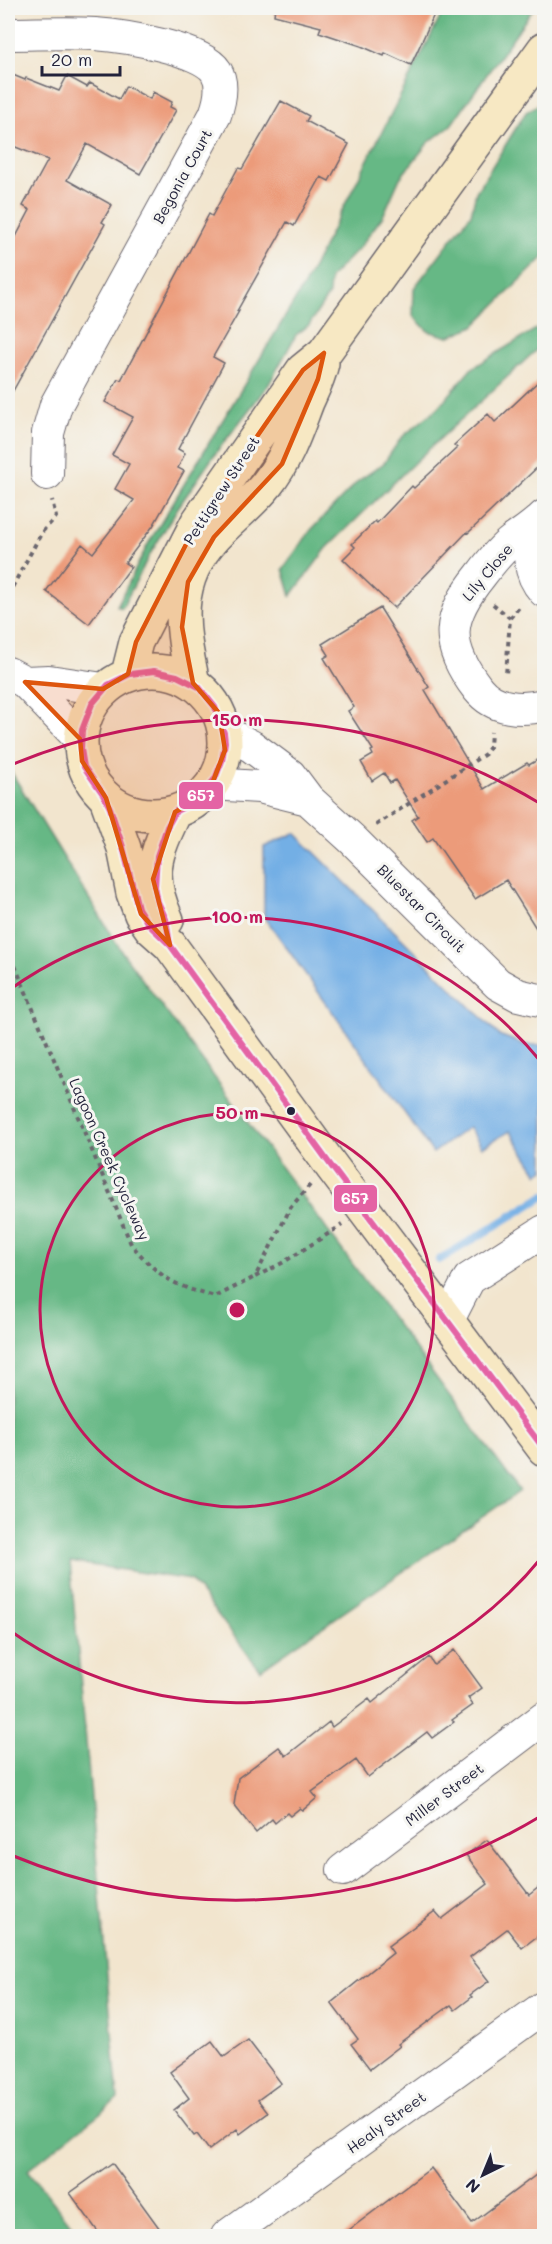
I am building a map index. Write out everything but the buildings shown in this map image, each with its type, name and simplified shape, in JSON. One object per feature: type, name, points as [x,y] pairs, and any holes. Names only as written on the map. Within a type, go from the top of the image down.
[{"type":"main road","name":"Pettigrew Street","points":[[116,682],[195,526],[216,492],[303,370],[324,353],[544,49]]},
{"type":"main road","name":"Pettigrew Street","points":[[193,683],[182,627],[188,582],[198,559],[214,537],[266,486],[282,464],[318,379],[324,353]]},
{"type":"main road","points":[[150,670],[172,673],[193,683],[208,696],[219,713],[224,732],[225,750],[212,784],[196,801],[176,812],[151,816],[127,810],[106,798],[91,781],[82,761],[80,739],[84,720],[91,704],[116,682],[150,670]]},
{"type":"main road","points":[[106,798],[124,848],[133,893],[141,914],[151,928],[170,945],[447,1322],[544,1449]]},
{"type":"main road","points":[[170,945],[167,921],[158,902],[153,879],[160,844],[176,812]]},
{"type":"street","name":"Begonia Court","points":[[8,34],[96,34],[185,51],[206,60],[216,71],[220,84],[220,100],[215,115],[57,405],[48,433],[47,474]]},
{"type":"street","name":"Lily Close","points":[[497,704],[481,693],[470,679],[459,657],[452,634],[455,615],[472,586],[511,542],[538,522]]},
{"type":"street","name":"Lily Close","points":[[538,522],[529,553],[531,567],[538,584],[544,591]]},
{"type":"street","points":[[16,678],[116,682]]},
{"type":"street","points":[[16,678],[80,739]]},
{"type":"street","points":[[497,704],[515,709],[544,705]]},
{"type":"street","name":"Bluestar Circuit","points":[[224,732],[251,746],[290,775],[308,799],[353,840],[498,984],[518,995],[544,1001]]},
{"type":"street","name":"Bluestar Circuit","points":[[212,784],[259,787],[308,799]]},
{"type":"street","points":[[447,1322],[469,1279],[544,1231]]},
{"type":"street","name":"Miller Street","points":[[343,1870],[544,1718]]},
{"type":"street","name":"Healy Street","points":[[227,2236],[544,2007]]},
{"type":"path","points":[[8,595],[42,532],[56,517],[47,474]]},
{"type":"path","points":[[353,840],[485,754],[490,747],[492,719],[508,668],[510,618],[472,586]]},
{"type":"path","name":"Lagoon Creek Cycleway","points":[[8,949],[131,1244],[152,1269],[182,1288],[215,1297],[284,1262],[365,1209]]},
{"type":"path","points":[[255,1277],[291,1207],[313,1182],[332,1167]]},
{"type":"highlighted area","points":[[324,353],[318,379],[282,464],[214,537],[188,582],[182,627],[193,683],[219,713],[225,750],[212,784],[196,801],[175,812],[153,879],[170,945],[141,914],[106,798],[82,761],[80,739],[25,682],[103,689],[128,674],[136,642],[197,523],[303,370]]},
{"type":"green space","points":[[445,8],[534,8],[451,125],[428,143],[400,178],[383,216],[360,247],[330,278],[329,294],[309,325],[296,335],[269,384],[215,454],[177,509],[122,608],[117,606],[148,544],[303,287]]},
{"type":"green space","points":[[544,101],[544,257],[474,326],[448,337],[428,331],[413,316],[414,288],[471,214],[476,192],[526,112]]},
{"type":"green space","points":[[544,324],[544,343],[416,461],[327,548],[291,596],[283,569],[311,530],[358,481],[384,463],[401,438],[439,407],[471,369]]},
{"type":"green space","points":[[8,767],[122,952],[520,1491],[260,1670],[191,1580],[70,1562],[118,2099],[28,2170],[80,2236],[8,2236]]},
{"type":"water","points":[[295,833],[499,1035],[525,1045],[544,1045],[544,1170],[538,1174],[510,1131],[482,1147],[469,1127],[433,1153],[264,916],[264,847]]},
{"type":"waterway","points":[[439,1260],[544,1196]]},
{"type":"transit line","name":"657","points":[[154,671],[177,676],[199,687],[215,707],[225,742],[222,761],[215,779],[196,801],[176,811],[167,827],[157,856],[155,887],[158,902],[166,919],[170,945],[148,924],[138,908],[123,847],[110,808],[84,767],[81,749],[82,730],[92,704],[108,685],[130,674],[154,671]]},
{"type":"transit line","name":"657","points":[[170,945],[332,1167],[544,1449]]}]
